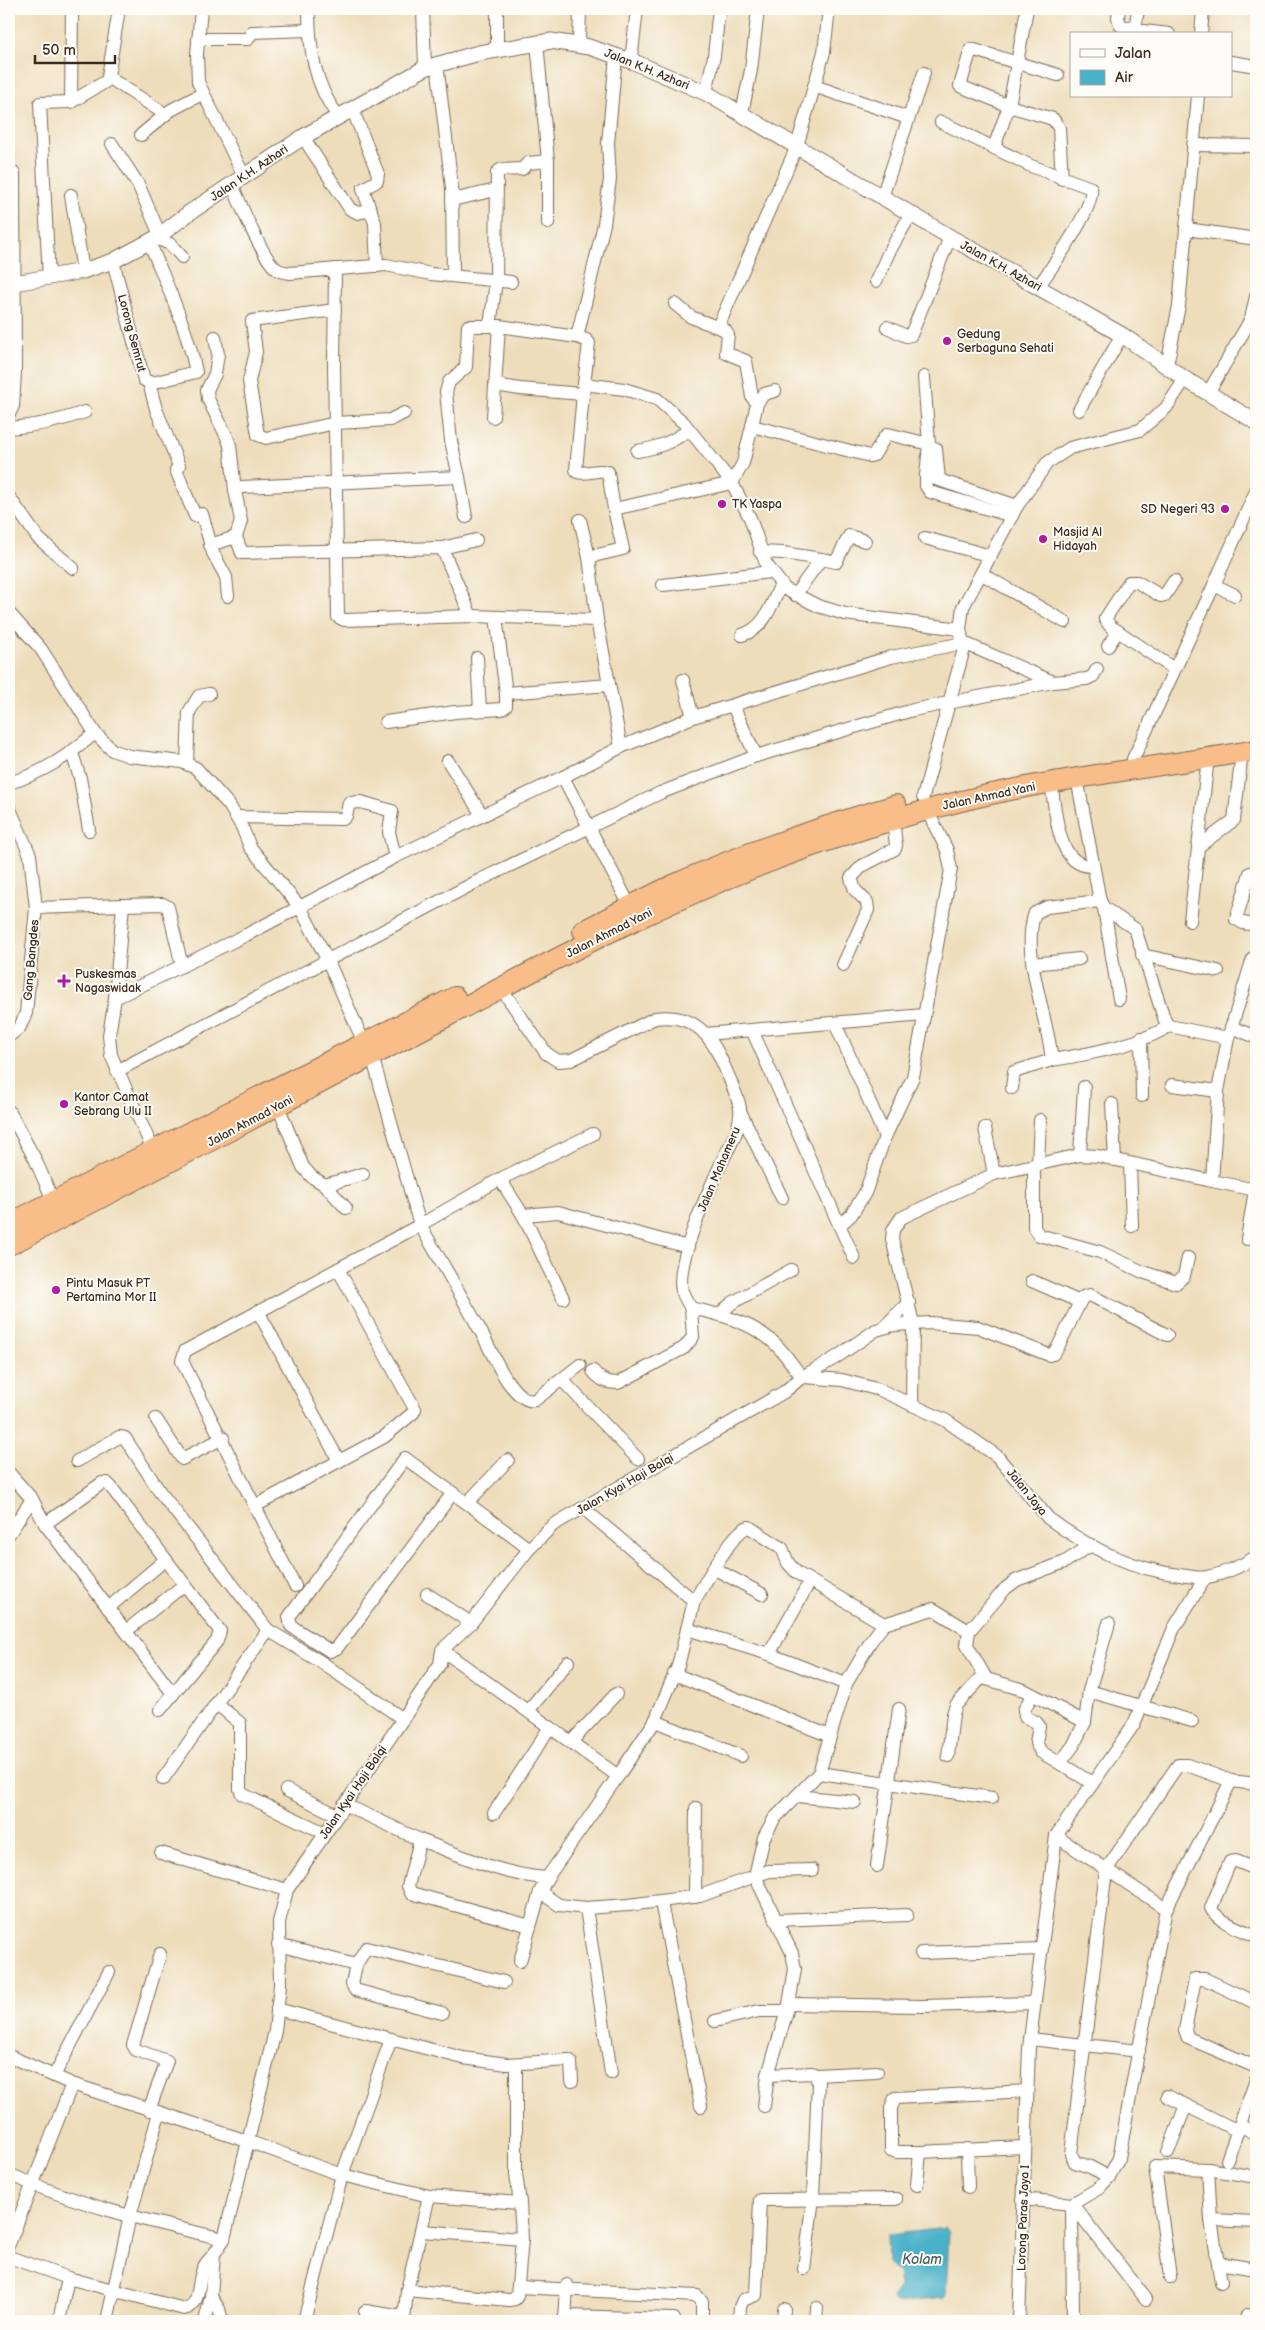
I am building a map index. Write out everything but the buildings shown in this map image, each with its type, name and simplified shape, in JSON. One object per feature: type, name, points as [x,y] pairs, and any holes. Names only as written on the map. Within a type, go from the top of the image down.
[{"type":"highway","name":"Jalan Ahmad Yani","points":[[9,1245],[278,1106],[368,1050],[630,906],[713,867],[772,845],[1010,778],[1133,759],[1251,747]]},
{"type":"highway","name":"Jalan Ahmad Yani","points":[[9,1224],[153,1150],[501,988],[679,898],[812,846],[893,820],[925,803],[1208,757],[1251,747]]},
{"type":"street","points":[[71,102],[73,9]]},
{"type":"street","points":[[119,9],[108,77],[168,112]]},
{"type":"street","points":[[201,9],[196,74],[202,94],[238,180],[249,227],[277,269],[290,273],[398,266],[431,274],[511,282]]},
{"type":"street","points":[[309,9],[309,30],[318,77],[328,101],[338,116]]},
{"type":"street","points":[[423,9],[452,200],[453,276]]},
{"type":"street","points":[[497,9],[497,49]]},
{"type":"street","points":[[579,44],[580,9]]},
{"type":"street","points":[[631,61],[638,9]]},
{"type":"street","points":[[706,93],[714,56],[719,9]]},
{"type":"street","points":[[742,114],[750,77],[758,9]]},
{"type":"street","points":[[718,327],[798,146],[824,52],[829,9]]},
{"type":"street","points":[[994,148],[1008,106],[1027,9]]},
{"type":"street","points":[[1119,9],[1120,25],[1135,30],[1152,32]]},
{"type":"street","points":[[1135,30],[1138,9]]},
{"type":"street","points":[[1201,32],[1203,9]]},
{"type":"street","points":[[198,39],[248,39],[252,32],[309,30]]},
{"type":"street","name":"Jalan K.H. Azhari","points":[[12,284],[83,271],[113,261],[159,235],[238,180],[338,116],[431,66],[497,49],[537,42],[551,41],[579,44],[631,61],[706,93],[910,214],[1122,335],[1208,393],[1256,422]]},
{"type":"street","points":[[537,42],[548,161],[548,223]]},
{"type":"street","points":[[1058,75],[1017,64],[975,49],[969,49],[960,86],[1008,106],[1053,119],[1058,123],[1062,179]]},
{"type":"street","points":[[577,337],[605,215],[610,179],[608,143],[616,56]]},
{"type":"street","points":[[1232,62],[1256,66]]},
{"type":"street","points":[[882,197],[924,73]]},
{"type":"street","points":[[49,278],[40,104],[71,102],[105,82]]},
{"type":"street","points":[[814,86],[908,118]]},
{"type":"street","points":[[141,135],[168,112],[202,94]]},
{"type":"street","points":[[1167,365],[1179,306],[1198,98]]},
{"type":"street","points":[[352,108],[378,174],[377,181],[363,188],[371,210],[376,233],[377,266]]},
{"type":"street","points":[[942,122],[1062,179],[1090,187],[1091,196],[1088,208],[1038,287]]},
{"type":"street","points":[[303,138],[350,209],[358,212],[371,210]]},
{"type":"street","points":[[112,144],[138,184],[159,235],[182,257]]},
{"type":"street","points":[[1193,145],[1256,146]]},
{"type":"street","points":[[493,417],[495,385],[496,190],[498,171],[522,169],[528,163],[548,161]]},
{"type":"street","points":[[9,414],[12,406],[15,372],[12,284],[14,173]]},
{"type":"street","points":[[452,200],[496,190]]},
{"type":"street","points":[[71,195],[83,271]]},
{"type":"street","points":[[876,281],[889,252],[910,214]]},
{"type":"street","points":[[1187,229],[1256,239]]},
{"type":"street","name":"Lorong Semrut","points":[[113,261],[144,380],[149,383],[196,372],[192,349],[178,312],[159,235]]},
{"type":"street","points":[[888,327],[906,336],[911,335],[950,237]]},
{"type":"street","points":[[335,269],[335,482],[337,614],[340,619],[471,616],[597,620]]},
{"type":"street","points":[[1208,393],[1251,319],[1256,296]]},
{"type":"street","points":[[675,304],[691,317],[727,332],[728,354],[746,361],[752,397],[757,404]]},
{"type":"street","points":[[335,310],[252,321],[256,352],[249,381],[257,433],[260,437],[266,438],[336,423],[390,420],[404,413]]},
{"type":"street","points":[[466,517],[451,441],[447,387],[452,378],[466,367],[468,326],[494,326],[577,337],[589,343],[576,469],[577,472],[581,473],[602,470],[608,472],[623,549],[589,557]]},
{"type":"street","points":[[1079,410],[1122,335]]},
{"type":"street","points":[[215,337],[218,354],[215,374],[207,390],[208,399],[228,437],[242,521],[236,537],[242,552],[442,548],[476,540]]},
{"type":"street","points":[[924,377],[939,480]]},
{"type":"street","points":[[841,1224],[851,1215],[864,1193],[885,1136],[913,1077],[951,869],[947,850],[925,803],[964,643],[960,629],[964,607],[1014,511],[1047,463],[1070,448],[1140,430],[1166,408],[1185,378]]},
{"type":"street","points":[[149,383],[154,403],[179,466],[176,470],[195,516],[202,514],[210,545],[226,577],[228,596]]},
{"type":"street","points":[[495,385],[520,389],[624,389],[658,399],[690,430],[732,483],[750,518],[760,552],[770,572],[780,586],[818,606],[844,614],[960,629]]},
{"type":"street","points":[[614,509],[732,483],[743,463],[757,404],[764,394],[776,391]]},
{"type":"street","points":[[9,428],[60,421],[85,412]]},
{"type":"street","points":[[752,426],[870,456],[874,455],[888,434],[933,446]]},
{"type":"street","points":[[637,451],[656,448],[673,441],[690,430]]},
{"type":"street","points":[[933,446],[926,476],[926,486],[930,492],[1014,511]]},
{"type":"street","points":[[926,476],[1014,511]]},
{"type":"street","points":[[242,486],[459,478]]},
{"type":"street","points":[[1133,759],[1256,492]]},
{"type":"street","points":[[9,497],[38,538],[73,568]]},
{"type":"street","points":[[580,520],[589,557],[597,620],[621,747]]},
{"type":"street","points":[[760,552],[783,553],[836,562],[849,536],[865,541]]},
{"type":"street","points":[[210,545],[236,537]]},
{"type":"street","points":[[925,538],[991,556]]},
{"type":"street","points":[[442,548],[471,616]]},
{"type":"street","points":[[795,594],[821,559]]},
{"type":"street","points":[[663,585],[770,572]]},
{"type":"street","points":[[982,574],[1065,622]]},
{"type":"street","points":[[1174,581],[1165,595],[1161,596],[1138,582],[1130,582],[1105,619],[1118,631],[1174,669]]},
{"type":"street","points":[[1214,585],[1236,595]]},
{"type":"street","points":[[742,634],[754,630],[761,624],[780,586]]},
{"type":"street","points":[[9,613],[41,650],[95,733],[120,754],[187,763],[196,768],[237,816],[250,848],[300,907],[328,961],[368,1050],[420,1225],[456,1286],[509,1384],[523,1397],[532,1401],[580,1365]]},
{"type":"street","points":[[386,722],[504,708],[506,693],[496,617]]},
{"type":"street","points":[[1108,646],[1118,631]]},
{"type":"street","points":[[115,998],[300,907],[395,857],[563,777],[621,747],[693,717],[891,658],[964,643],[1053,682]]},
{"type":"street","points":[[477,658],[480,710]]},
{"type":"street","points":[[117,1071],[480,880],[660,793],[756,756],[913,710],[1053,682],[1087,679],[1093,676],[1097,668]]},
{"type":"street","points":[[683,680],[693,717]]},
{"type":"street","points":[[506,693],[609,684]]},
{"type":"street","points":[[187,763],[191,707],[198,696],[209,694]]},
{"type":"street","points":[[734,706],[756,756]]},
{"type":"street","points":[[9,783],[50,768],[72,753],[95,733]]},
{"type":"street","points":[[1198,847],[1234,820],[1251,747]]},
{"type":"street","points":[[72,753],[80,778],[89,830]]},
{"type":"street","points":[[1190,921],[1208,757]]},
{"type":"street","points":[[448,761],[482,815]]},
{"type":"street","points":[[563,777],[587,827],[630,906]]},
{"type":"street","points":[[1077,778],[1119,999]]},
{"type":"street","points":[[1052,782],[1061,840],[1066,852],[1079,864],[1093,866]]},
{"type":"street","points":[[237,816],[343,819],[346,816],[349,803],[361,802],[392,811],[389,832],[395,857]]},
{"type":"street","name":"Gang Bangdes","points":[[9,807],[30,856],[36,908],[26,1013],[20,1027],[9,1036]]},
{"type":"street","points":[[843,965],[868,910],[867,902],[854,890],[851,878],[862,866],[895,848],[893,820]]},
{"type":"street","points":[[1250,873],[1236,919],[1243,924],[1256,925]]},
{"type":"street","points":[[36,908],[163,904],[168,906],[182,966]]},
{"type":"street","points":[[123,905],[115,998],[109,1035],[111,1055],[153,1150]]},
{"type":"street","points":[[1052,1060],[1033,964],[1031,924],[1035,913],[1047,907],[1102,905],[1132,926],[1162,1014],[1169,1026]]},
{"type":"street","points":[[1142,955],[1218,971]]},
{"type":"street","points":[[1212,1181],[1218,1091],[1229,1033],[1253,958]]},
{"type":"street","points":[[1033,964],[1079,959]]},
{"type":"street","name":"Jalan Mahameru","points":[[501,988],[546,1053],[558,1061],[571,1060],[655,1018],[667,1017],[687,1020],[705,1034],[719,1052],[741,1113],[736,1133],[703,1205],[688,1247],[681,1278],[682,1292],[691,1308],[693,1337],[684,1348],[618,1383],[608,1383],[598,1377],[593,1371]]},
{"type":"street","points":[[705,1034],[924,1015]]},
{"type":"street","points":[[835,1023],[885,1136]]},
{"type":"street","points":[[1012,1088],[1014,1072],[1052,1060],[1091,1054],[1159,1033],[1169,1026],[1256,1037]]},
{"type":"street","points":[[752,1030],[841,1224],[854,1258]]},
{"type":"street","points":[[1141,1038],[1142,1096]]},
{"type":"street","points":[[1172,1085],[1218,1091]]},
{"type":"street","points":[[1080,1155],[1084,1088]]},
{"type":"street","points":[[1112,1104],[1115,1160]]},
{"type":"street","points":[[278,1106],[303,1167],[312,1177],[325,1185],[346,1208]]},
{"type":"street","points":[[9,1111],[27,1142],[53,1200]]},
{"type":"street","points":[[741,1113],[782,1198]]},
{"type":"street","points":[[1040,1120],[1034,1228],[1039,1235],[1100,1252],[1143,1272],[1176,1283],[1184,1276],[1188,1258]]},
{"type":"street","points":[[986,1128],[994,1174]]},
{"type":"street","points":[[295,1586],[223,1438],[182,1361],[186,1351],[420,1225],[500,1179],[593,1134]]},
{"type":"street","points":[[912,1405],[913,1323],[892,1239],[893,1230],[901,1218],[994,1174],[1080,1155],[1098,1156],[1256,1190],[1247,1239]]},
{"type":"street","points":[[1130,1164],[1132,1226]]},
{"type":"street","points":[[325,1185],[363,1174]]},
{"type":"street","points":[[500,1179],[523,1215],[563,1298]]},
{"type":"street","points":[[523,1215],[558,1212],[688,1247]]},
{"type":"street","points":[[255,1506],[384,1437],[413,1413],[415,1409],[338,1269]]},
{"type":"street","points":[[720,1314],[732,1303],[791,1270]]},
{"type":"street","points":[[1032,1281],[1080,1302]]},
{"type":"street","points":[[884,1327],[913,1323],[978,1326],[1049,1355],[1053,1354],[1058,1347],[1083,1297],[1090,1295],[1167,1335]]},
{"type":"street","points":[[884,1327],[908,1302]]},
{"type":"street","points":[[691,1308],[720,1314],[755,1329],[773,1341],[802,1376]]},
{"type":"street","points":[[258,1311],[340,1461]]},
{"type":"street","name":"Jalan Kyai Haji Balqi","points":[[224,2239],[275,2031],[280,1985],[279,1919],[287,1890],[440,1664],[442,1650],[472,1623],[529,1549],[553,1525],[784,1392],[802,1376],[884,1327]]},
{"type":"street","name":"Jalan Jaya","points":[[802,1376],[842,1380],[880,1390],[945,1420],[997,1456],[1048,1518],[1091,1545],[1138,1567],[1205,1578],[1236,1569],[1256,1557]]},
{"type":"street","points":[[562,1380],[638,1459]]},
{"type":"street","points":[[156,1419],[182,1458],[223,1438]]},
{"type":"street","points":[[76,1461],[119,1437],[125,1438],[160,1492],[268,1630],[321,1662],[403,1719]]},
{"type":"street","points":[[452,1494],[337,1648],[330,1651],[291,1626],[289,1617],[406,1458],[452,1494],[468,1502],[529,1549]]},
{"type":"street","points":[[468,1502],[508,1460]]},
{"type":"street","points":[[9,1473],[32,1499],[45,1524],[173,1694]]},
{"type":"street","points":[[45,1524],[102,1483],[107,1483],[220,1631],[218,1641],[160,1710]]},
{"type":"street","points":[[9,1534],[32,1499]]},
{"type":"street","points":[[583,1508],[694,1600]]},
{"type":"street","points":[[520,1961],[540,1892],[546,1878],[656,1721],[674,1674],[694,1600],[731,1542],[742,1530],[749,1527],[778,1545],[792,1569],[810,1582],[884,1624]]},
{"type":"street","points":[[948,1756],[953,1714],[956,1705],[983,1678],[984,1672],[967,1645],[969,1632],[1006,1588],[1017,1580],[1065,1562],[1091,1545]]},
{"type":"street","points":[[108,1608],[165,1560]]},
{"type":"street","points":[[715,1569],[762,1594]]},
{"type":"street","points":[[1166,1909],[1056,1836],[1134,1724],[1174,1628],[1205,1578]]},
{"type":"street","points":[[768,1654],[810,1582]]},
{"type":"street","points":[[126,1632],[184,1584]]},
{"type":"street","points":[[427,1594],[472,1623]]},
{"type":"street","points":[[764,2106],[768,2075],[787,2008],[795,1969],[792,1953],[755,1876],[764,1837],[774,1819],[819,1773],[846,1684],[860,1659],[884,1624],[933,1608],[969,1632]]},
{"type":"street","points":[[1060,1763],[1073,1746],[1085,1722],[1089,1691],[1109,1624]]},
{"type":"street","points":[[687,1629],[768,1654],[846,1684]]},
{"type":"street","points":[[163,1779],[268,1630]]},
{"type":"street","points":[[442,1650],[618,1776]]},
{"type":"street","points":[[528,1711],[568,1662]]},
{"type":"street","points":[[674,1674],[830,1736]]},
{"type":"street","points":[[983,1678],[1011,1685],[1085,1722]]},
{"type":"street","points":[[1089,1691],[1192,1722]]},
{"type":"street","points":[[571,1742],[616,1694]]},
{"type":"street","points":[[1032,1695],[1024,1710],[1025,1716],[1036,1722],[1039,1726],[1036,1743],[1041,1752],[1092,1782]]},
{"type":"street","points":[[217,1704],[240,1723],[240,1789],[242,1794],[325,1832]]},
{"type":"street","points":[[877,1866],[898,1709]]},
{"type":"street","points":[[656,1721],[741,1756]]},
{"type":"street","points":[[494,1814],[550,1727]]},
{"type":"street","points":[[1109,2177],[1071,2158],[1083,2045],[1106,1870],[1178,1765],[1187,1764],[1231,1780],[1256,1784]]},
{"type":"street","points":[[819,1773],[992,1798]]},
{"type":"street","points":[[1023,2199],[1072,2204],[1099,2188],[1109,2177],[1119,2158],[1166,1909],[1231,1780]]},
{"type":"street","points":[[286,1790],[341,1809],[499,1870],[522,1876],[546,1878]]},
{"type":"street","points":[[797,1796],[854,1802]]},
{"type":"street","points":[[695,1897],[696,1808]]},
{"type":"street","name":"Lorong Paras Jaya I","points":[[1019,2321],[1030,2039],[1056,1836]]},
{"type":"street","points":[[420,1840],[408,1886],[411,1893],[530,1926]]},
{"type":"street","points":[[162,1854],[287,1890]]},
{"type":"street","points":[[1256,1869],[1236,1861],[1230,1862],[1211,1908],[1223,1920],[1256,1936]]},
{"type":"street","points":[[540,1892],[559,1906],[586,1908],[661,1902],[695,1897],[778,1870],[812,1870]]},
{"type":"street","points":[[661,1902],[702,2106]]},
{"type":"street","points":[[586,1908],[611,2073]]},
{"type":"street","points":[[776,1920],[907,1915]]},
{"type":"street","points":[[278,1945],[356,1965]]},
{"type":"street","points":[[442,2012],[355,1990],[352,1984],[356,1965],[366,1948],[504,1982]]},
{"type":"street","points":[[920,1953],[1042,1949]]},
{"type":"street","points":[[107,2321],[167,2061],[136,2050],[133,2045],[160,1954]]},
{"type":"street","points":[[54,2076],[109,1972]]},
{"type":"street","points":[[1256,2003],[1205,1979],[1195,1980],[1185,2030],[1188,2038],[1256,2067]]},
{"type":"street","points":[[715,2021],[759,2011],[787,2008],[1034,2003]]},
{"type":"street","points":[[277,2009],[463,2058],[516,2064],[568,2060],[571,2062],[572,2081]]},
{"type":"street","points":[[304,2321],[342,2175],[391,2039]]},
{"type":"street","points":[[1030,2039],[1138,2051]]},
{"type":"street","points":[[9,2056],[72,2084],[247,2141],[342,2175],[429,2196],[520,2202]]},
{"type":"street","points":[[407,2290],[513,2300],[517,2296],[522,2239],[516,2174],[516,2064]]},
{"type":"street","points":[[768,2075],[877,2072]]},
{"type":"street","points":[[804,2269],[813,2198],[818,2083],[816,2075]]},
{"type":"street","points":[[1227,2160],[1256,2080]]},
{"type":"street","points":[[9,2244],[72,2084]]},
{"type":"street","points":[[1025,2147],[897,2152],[891,2150],[891,2108],[895,2098],[1027,2091]]},
{"type":"street","points":[[1167,2096],[1256,2134]]},
{"type":"street","points":[[1168,2152],[1186,2105]]},
{"type":"street","points":[[967,2149],[968,2187]]},
{"type":"street","points":[[918,2185],[920,2152]]},
{"type":"street","points":[[1170,2277],[1155,2167],[1208,2169],[1256,2177]]},
{"type":"street","points":[[1208,2169],[1211,2220],[1221,2282]]},
{"type":"street","points":[[9,2174],[33,2185],[130,2216],[224,2239],[203,2267],[195,2303],[191,2308],[184,2309],[68,2278],[9,2258]]},
{"type":"street","points":[[365,2311],[404,2319],[407,2290],[429,2196]]},
{"type":"street","points":[[739,2321],[740,2307],[743,2300],[756,2295],[760,2200],[813,2198],[896,2199]]},
{"type":"street","points":[[1072,2204],[1146,2299]]},
{"type":"street","points":[[1072,2204],[1073,2321]]},
{"type":"street","points":[[1211,2220],[1256,2222]]},
{"type":"street","points":[[422,2231],[522,2239]]},
{"type":"street","points":[[205,2321],[211,2297],[214,2254]]},
{"type":"street","points":[[1218,2263],[1256,2270]]},
{"type":"street","points":[[59,2321],[68,2278]]},
{"type":"street","points":[[518,2286],[697,2296],[702,2300],[702,2321]]},
{"type":"street","points":[[567,2288],[565,2318],[674,2319]]},
{"type":"street","points":[[211,2297],[219,2309],[222,2321]]},
{"type":"street","points":[[816,2321],[817,2308]]},
{"type":"water","name":"Kolam","points":[[945,2228],[949,2232],[946,2295],[944,2298],[895,2303],[891,2299],[900,2286],[898,2272],[888,2263],[887,2235]]},
{"type":"place","name":"Gedung Serbaguna Sehati","points":[[947,341]]},
{"type":"place","name":"TK Yaspa","points":[[722,504]]},
{"type":"place","name":"SD Negeri 93","points":[[1225,509]]},
{"type":"place","name":"Masjid Al Hidayah","points":[[1043,539]]},
{"type":"place","name":"Puskesmas Nagaswidak","points":[[64,981]]},
{"type":"place","name":"Kantor Camat Sebrang Ulu II","points":[[64,1104]]},
{"type":"place","name":"Pintu Masuk PT Pertamina Mor II","points":[[56,1290]]}]
